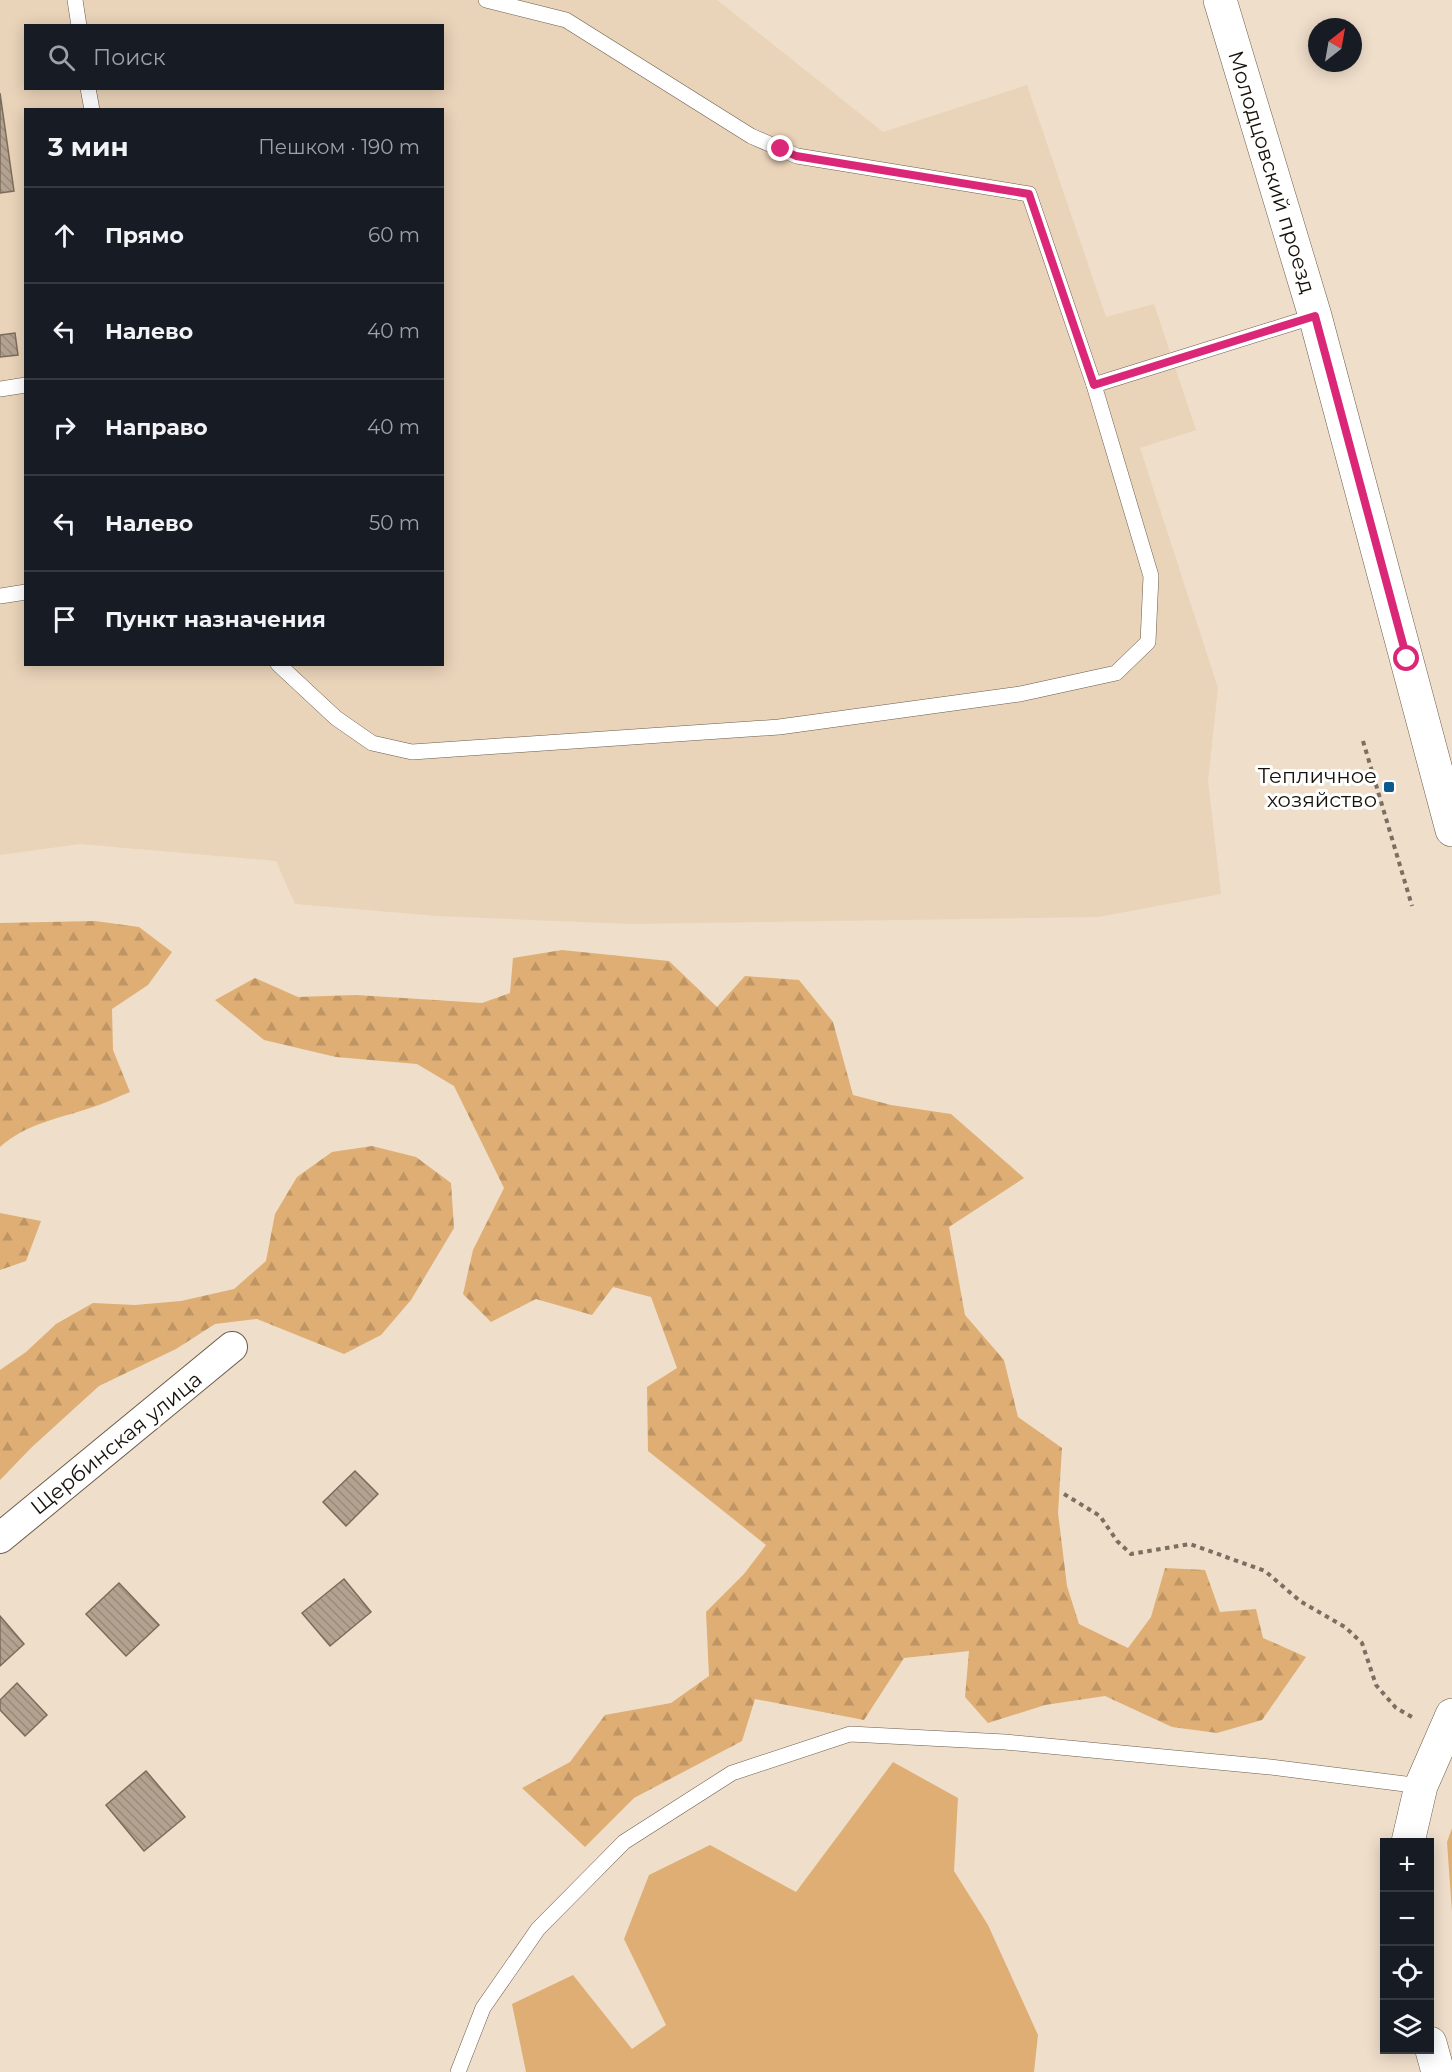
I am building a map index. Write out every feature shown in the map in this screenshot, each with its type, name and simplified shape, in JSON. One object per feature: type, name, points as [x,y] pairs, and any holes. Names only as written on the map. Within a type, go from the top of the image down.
[{"type":"street","name":"Молодцовский проезд","points":[[1220,0],[1315,316],[1452,830]]},
{"type":"street","name":"Щербинская улица","points":[[0,1538],[232,1347]]},
{"type":"street","points":[[1409,1838],[1422,1786],[1452,1715]]},
{"type":"street","points":[[1433,2054],[1438,2072]]},
{"type":"lane","points":[[75,0],[79,24]]},
{"type":"lane","points":[[280,666],[336,718],[372,743],[412,752],[779,728],[1020,694],[1116,674],[1148,642],[1151,576],[1094,385],[1029,194],[796,156],[751,136],[566,20],[486,0]]},
{"type":"lane","points":[[88,90],[92,108]]},
{"type":"lane","points":[[1094,385],[1315,316]]},
{"type":"lane","points":[[0,389],[24,385]]},
{"type":"lane","points":[[0,596],[24,592]]},
{"type":"lane","points":[[458,2072],[483,2008],[538,1929],[624,1842],[732,1773],[850,1734],[1017,1743],[1269,1767],[1422,1786]]},
{"type":"path","points":[[1364,741],[1412,906]]},
{"type":"path","points":[[1064,1494],[1100,1516],[1117,1541],[1131,1554],[1190,1544],[1265,1571],[1300,1601],[1345,1627],[1362,1642],[1376,1685],[1396,1708],[1415,1719]]},
{"type":"shaded area","points":[[0,0],[717,0],[883,132],[1027,85],[1106,317],[1154,304],[1196,430],[1140,448],[1218,688],[1208,781],[1221,894],[1098,917],[630,924],[438,916],[295,904],[276,861],[80,844],[0,855]]},
{"type":"green space","points":[[95,921],[139,927],[172,952],[148,985],[112,1009],[113,1050],[130,1092],[32,1127],[0,1147],[0,923]]},
{"type":"green space","points":[[562,950],[669,961],[717,1007],[745,976],[799,980],[833,1022],[853,1095],[891,1105],[951,1114],[1024,1178],[949,1227],[965,1315],[1004,1360],[1018,1417],[1062,1448],[1058,1513],[1067,1586],[1079,1624],[1128,1648],[1151,1617],[1165,1568],[1205,1570],[1220,1612],[1256,1609],[1263,1638],[1306,1657],[1262,1720],[1217,1733],[1172,1727],[1105,1696],[1045,1705],[988,1723],[965,1697],[969,1651],[904,1658],[864,1720],[755,1699],[742,1741],[634,1798],[585,1847],[522,1788],[570,1762],[605,1715],[671,1703],[709,1676],[706,1612],[744,1574],[766,1545],[648,1451],[647,1387],[677,1368],[651,1297],[613,1287],[592,1315],[536,1299],[491,1322],[463,1294],[473,1250],[504,1188],[454,1086],[417,1064],[336,1057],[264,1040],[215,1000],[255,978],[298,997],[356,995],[482,1003],[510,993],[513,958]]},
{"type":"green space","points":[[372,1146],[416,1157],[451,1183],[454,1228],[411,1300],[381,1335],[344,1354],[257,1319],[215,1324],[176,1349],[99,1386],[32,1447],[0,1480],[0,1370],[26,1352],[56,1324],[93,1303],[135,1305],[181,1301],[234,1289],[266,1261],[275,1214],[297,1177],[332,1152]]},
{"type":"green space","points":[[0,1213],[41,1221],[26,1261],[0,1270]]},
{"type":"green space","points":[[893,1762],[958,1798],[954,1871],[988,1925],[1038,2035],[1034,2072],[526,2072],[512,2004],[573,1975],[632,2049],[666,2025],[624,1939],[649,1875],[710,1845],[796,1892]]},
{"type":"green space","points":[[1452,1828],[1452,1912],[1447,1842]]},
{"type":"building","points":[[0,93],[14,191],[0,193]]},
{"type":"building","points":[[15,333],[18,355],[0,357],[0,335]]},
{"type":"building","points":[[355,1471],[378,1494],[346,1526],[323,1502]]},
{"type":"building","points":[[344,1579],[371,1612],[330,1646],[302,1613]]},
{"type":"building","points":[[119,1583],[159,1625],[126,1656],[86,1614]]},
{"type":"building","points":[[0,1616],[24,1644],[0,1666]]},
{"type":"building","points":[[17,1683],[47,1715],[25,1736],[0,1710],[0,1700]]},
{"type":"building","points":[[146,1771],[185,1817],[144,1851],[106,1805]]},
{"type":"place","name":"Тепличное хозяйство","points":[[1389,787]]},
{"type":"route","points":[[781,149],[796,156],[1029,194],[1094,385],[1315,316],[1407,659]]}]
